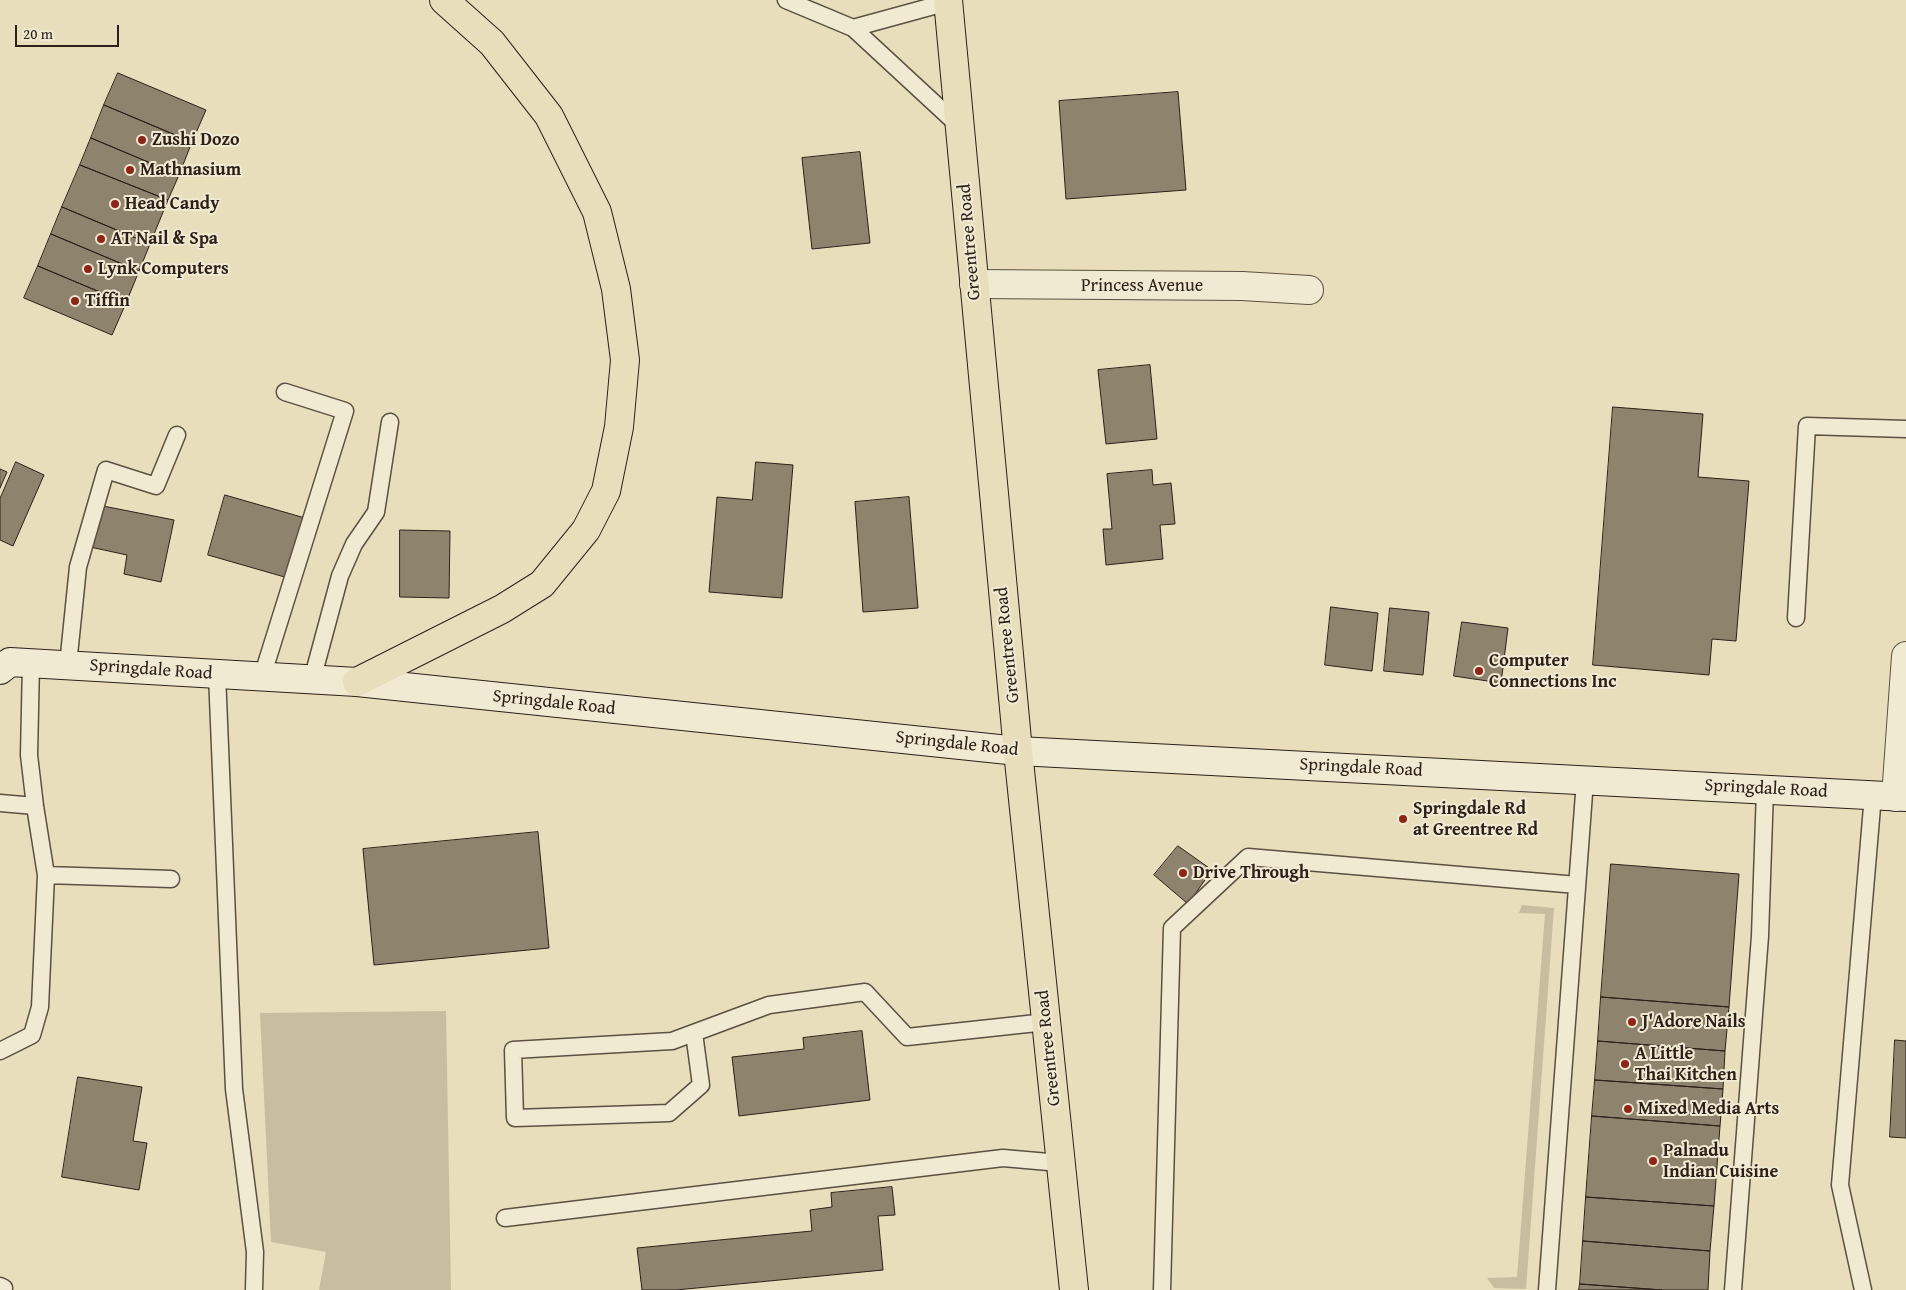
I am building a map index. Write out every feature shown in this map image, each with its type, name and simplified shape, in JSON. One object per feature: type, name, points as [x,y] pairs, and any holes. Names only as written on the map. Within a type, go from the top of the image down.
[{"type":"main road","points":[[357,682],[502,610],[542,584],[586,530],[606,491],[619,427],[625,360],[616,289],[597,212],[549,116],[492,44],[444,0]]},
{"type":"main road","name":"Greentree Road","points":[[948,1],[1018,751],[1074,1290]]},
{"type":"main road","name":"Princess Avenue","points":[[974,284],[1242,286],[1309,290]]},
{"type":"main road","points":[[1892,796],[1906,656]]},
{"type":"main road","name":"Springdale Road","points":[[10,661],[357,682],[1018,751],[1892,796]]},
{"type":"lane","points":[[786,0],[853,28],[959,126]]},
{"type":"lane","points":[[853,28],[948,1]]},
{"type":"lane","points":[[262,677],[345,411],[285,392]]},
{"type":"lane","points":[[312,680],[340,576],[354,544],[376,512],[390,422]]},
{"type":"lane","points":[[1796,618],[1808,426],[1906,429]]},
{"type":"lane","points":[[68,665],[78,567],[106,470],[156,486],[177,435]]},
{"type":"lane","points":[[0,1051],[32,1035],[40,1007],[46,876],[34,806],[29,755],[10,661]]},
{"type":"lane","points":[[216,674],[234,1089],[255,1252],[254,1290]]},
{"type":"lane","points":[[1547,1290],[1585,780]]},
{"type":"lane","points":[[1733,1290],[1760,936],[1765,790]]},
{"type":"lane","points":[[1863,1290],[1840,1185],[1892,796]]},
{"type":"lane","points":[[0,804],[34,806]]},
{"type":"lane","points":[[1162,1290],[1172,928],[1248,857],[1577,885]]},
{"type":"lane","points":[[46,876],[171,879]]},
{"type":"lane","points":[[694,1033],[701,1085],[669,1113],[515,1118],[513,1050],[672,1041],[769,1005],[865,992],[907,1037],[1046,1022]]},
{"type":"lane","points":[[505,1218],[1003,1158],[1060,1164]]},
{"type":"lane","points":[[0,1286],[4,1288],[3,1290]]},
{"type":"shaded area","points":[[1522,905],[1554,908],[1526,1289],[1494,1288],[1487,1278],[1517,1277],[1545,914],[1519,913]]},
{"type":"shaded area","points":[[446,1011],[451,1290],[319,1290],[326,1252],[271,1242],[260,1013]]},
{"type":"building","points":[[118,73],[206,110],[192,142],[104,105]]},
{"type":"building","points":[[1178,92],[1186,190],[1066,199],[1059,101]]},
{"type":"building","name":"Zushi Dozo","points":[[104,105],[192,142],[179,175],[91,138]]},
{"type":"building","name":"Mathnasium","points":[[91,138],[179,175],[168,200],[80,165]]},
{"type":"building","points":[[860,152],[870,243],[812,249],[802,158]]},
{"type":"building","name":"Head Candy","points":[[80,165],[168,200],[150,244],[62,207]]},
{"type":"building","name":"AT Nail & Spa","points":[[62,207],[150,244],[139,271],[51,234]]},
{"type":"building","name":"Lynk Computers","points":[[51,234],[139,271],[126,303],[38,266]]},
{"type":"building","name":"Tiffin","points":[[38,266],[126,303],[112,335],[24,298]]},
{"type":"building","points":[[1150,365],[1157,439],[1106,444],[1098,370]]},
{"type":"building","points":[[1613,407],[1703,414],[1698,477],[1749,481],[1736,641],[1712,639],[1709,675],[1593,665]]},
{"type":"building","points":[[16,462],[44,475],[13,546],[0,540],[0,499]]},
{"type":"building","points":[[756,462],[793,465],[782,598],[709,592],[717,497],[752,500]]},
{"type":"building","points":[[0,469],[7,472],[0,488]]},
{"type":"building","points":[[1152,470],[1153,485],[1171,483],[1175,524],[1160,525],[1163,559],[1106,565],[1103,529],[1112,529],[1107,474]]},
{"type":"building","points":[[225,495],[305,518],[288,578],[208,555]]},
{"type":"building","points":[[909,497],[918,608],[863,612],[855,502]]},
{"type":"building","points":[[98,505],[174,520],[161,582],[124,574],[127,555],[90,547]]},
{"type":"building","points":[[400,530],[450,531],[449,598],[400,597]]},
{"type":"building","points":[[1331,607],[1378,613],[1372,671],[1325,665]]},
{"type":"building","points":[[1390,608],[1429,612],[1423,675],[1384,671]]},
{"type":"building","points":[[1462,622],[1508,628],[1501,683],[1454,676]]},
{"type":"building","points":[[538,832],[549,948],[374,965],[363,849]]},
{"type":"building","name":"Drive Through","points":[[1178,846],[1212,870],[1188,904],[1154,875]]},
{"type":"building","points":[[1611,864],[1739,874],[1729,1007],[1601,997]]},
{"type":"building","points":[[1601,997],[1729,1007],[1725,1051],[1598,1041]]},
{"type":"building","points":[[862,1031],[870,1100],[739,1116],[732,1057],[804,1049],[803,1038]]},
{"type":"building","points":[[1895,1040],[1906,1041],[1906,1138],[1890,1137]]},
{"type":"building","points":[[1598,1041],[1725,1051],[1723,1089],[1595,1080]]},
{"type":"building","points":[[78,1077],[142,1087],[133,1141],[147,1143],[139,1190],[62,1177]]},
{"type":"building","points":[[1595,1080],[1723,1089],[1720,1126],[1592,1116]]},
{"type":"building","name":"Palnadu Indian Cuisine","points":[[1592,1116],[1720,1126],[1714,1206],[1586,1197]]},
{"type":"building","points":[[892,1187],[895,1215],[878,1216],[883,1270],[676,1290],[642,1290],[637,1248],[812,1231],[810,1210],[832,1207],[831,1193]]},
{"type":"building","points":[[1586,1197],[1714,1206],[1710,1251],[1583,1241]]},
{"type":"building","points":[[1583,1241],[1710,1251],[1708,1290],[1662,1290],[1580,1284]]},
{"type":"building","points":[[1580,1284],[1662,1290],[1579,1290]]},
{"type":"place","name":"Zushi Dozo","points":[[142,140]]},
{"type":"place","name":"Mathnasium","points":[[130,170]]},
{"type":"place","name":"Head Candy","points":[[115,204]]},
{"type":"place","name":"AT Nail & Spa","points":[[101,239]]},
{"type":"place","name":"Lynk Computers","points":[[88,269]]},
{"type":"place","name":"Tiffin","points":[[75,301]]},
{"type":"place","name":"Computer Connections Inc","points":[[1479,671]]},
{"type":"place","name":"Springdale Rd at Greentree Rd","points":[[1403,819]]},
{"type":"place","name":"Drive Through","points":[[1183,873]]},
{"type":"place","name":"J'Adore Nails","points":[[1632,1022]]},
{"type":"place","name":"A Little Thai Kitchen","points":[[1625,1064]]},
{"type":"place","name":"Mixed Media Arts","points":[[1628,1109]]},
{"type":"place","name":"Palnadu Indian Cuisine","points":[[1653,1161]]}]
